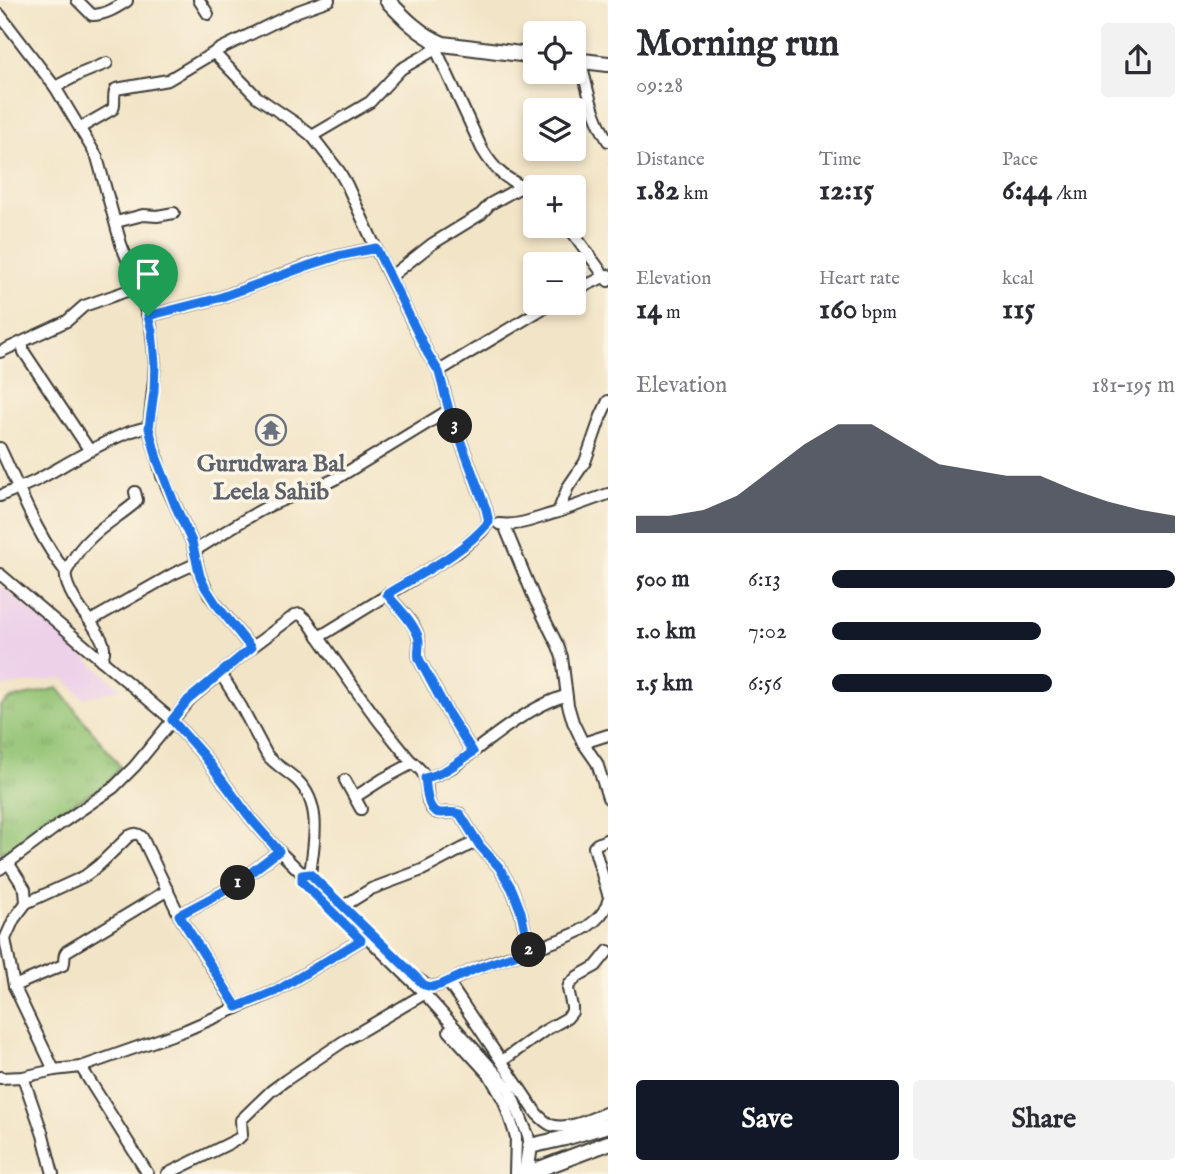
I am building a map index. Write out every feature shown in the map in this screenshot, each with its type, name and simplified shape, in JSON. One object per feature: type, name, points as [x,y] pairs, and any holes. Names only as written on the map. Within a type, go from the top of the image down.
[{"type":"main road","points":[[387,0],[432,44],[523,54]]},
{"type":"main road","points":[[586,62],[608,64]]},
{"type":"main road","points":[[608,1125],[530,1146],[526,1174],[608,1143]]},
{"type":"street","points":[[77,0],[92,15],[101,15],[126,0]]},
{"type":"street","points":[[199,0],[208,14]]},
{"type":"street","points":[[289,0],[298,11]]},
{"type":"street","points":[[80,128],[113,109],[116,89],[168,80],[214,53],[298,11],[329,0]]},
{"type":"street","points":[[0,15],[55,87],[97,157],[121,244],[152,331],[155,364],[149,428],[162,475],[187,530],[200,576],[210,596],[251,648]]},
{"type":"street","points":[[312,136],[370,102],[401,69],[432,44],[486,156],[504,176],[521,187],[490,204],[481,214],[432,244],[390,277]]},
{"type":"street","points":[[214,53],[257,97],[312,136],[339,171],[439,372],[449,410],[489,522]]},
{"type":"street","points":[[55,87],[107,63]]},
{"type":"street","points":[[585,84],[594,115],[608,141]]},
{"type":"street","points":[[116,222],[143,215],[174,213]]},
{"type":"street","points":[[577,238],[607,278],[586,286]]},
{"type":"street","points":[[148,316],[219,298],[338,256],[376,248]]},
{"type":"street","points":[[0,352],[67,321],[84,306],[138,287]]},
{"type":"street","points":[[439,372],[532,315]]},
{"type":"street","points":[[22,343],[24,352],[90,451]]},
{"type":"street","points":[[558,512],[568,487],[585,462],[608,401]]},
{"type":"street","points":[[194,551],[268,507],[339,477],[449,410]]},
{"type":"street","points":[[0,496],[137,429],[149,428]]},
{"type":"street","points":[[0,448],[54,555],[66,572],[70,589],[105,647],[101,660]]},
{"type":"street","points":[[66,572],[78,551],[92,535],[135,503],[135,492]]},
{"type":"street","points":[[489,522],[504,525],[558,512],[608,494]]},
{"type":"street","points":[[318,636],[459,551],[489,522]]},
{"type":"street","points":[[504,525],[535,600],[558,646],[563,666],[565,696],[573,722],[597,763],[608,795]]},
{"type":"street","points":[[90,621],[173,573],[197,563]]},
{"type":"street","points":[[0,574],[172,720],[279,851],[342,906],[424,985],[432,987],[448,982],[478,968],[579,932],[596,919],[606,908],[608,901]]},
{"type":"street","points":[[387,594],[414,627],[420,640],[419,659],[473,752]]},
{"type":"street","points":[[26,903],[24,888],[4,867],[50,831],[113,788],[135,766],[188,700],[251,648],[300,614],[309,621],[375,717],[422,772],[428,798],[435,813],[460,814],[477,841],[499,867],[521,912],[529,950]]},
{"type":"street","points":[[221,674],[267,755],[292,775],[307,792],[315,824],[306,875],[302,882],[419,997],[490,1076],[504,1101],[516,1137],[515,1174]]},
{"type":"street","points":[[425,778],[451,768],[492,737],[539,707],[565,696]]},
{"type":"street","points":[[583,743],[608,735]]},
{"type":"street","points":[[355,797],[413,763]]},
{"type":"street","points":[[345,780],[361,809]]},
{"type":"street","points":[[54,1070],[15,986],[5,939],[14,919],[26,903],[85,876],[134,833],[142,837],[179,915],[237,1007]]},
{"type":"street","points":[[608,839],[594,847],[608,894]]},
{"type":"street","points":[[342,906],[372,890],[430,866],[477,841]]},
{"type":"street","points":[[179,915],[232,887],[279,851]]},
{"type":"street","points":[[306,875],[318,890],[423,992],[495,1072],[509,1089],[530,1146]]},
{"type":"street","points":[[15,986],[62,965],[67,951],[168,890]]},
{"type":"street","points":[[0,1078],[23,1077],[81,1067],[186,1030],[276,991],[361,940]]},
{"type":"street","points":[[502,1062],[544,1031],[567,1018],[572,1012],[569,985],[596,965],[608,951]]},
{"type":"street","points":[[448,982],[537,1114],[548,1124],[558,1127],[573,1125],[608,1112]]},
{"type":"street","points":[[167,1174],[238,1139],[242,1135],[241,1120],[271,1091],[344,1041],[419,997]]},
{"type":"street","points":[[81,1067],[148,1174]]},
{"type":"street","points":[[23,1077],[43,1135],[49,1172]]},
{"type":"shaded area","points":[[0,584],[122,689],[83,698],[64,678],[0,687]]},
{"type":"green space","points":[[58,688],[120,766],[109,784],[51,815],[7,851],[0,852],[0,706],[10,699]]},
{"type":"place","name":"Gurudwara Bal Leela Sahib","points":[[271,430]]},
{"type":"route","points":[[376,248],[439,372],[449,410],[489,522],[459,551],[387,594],[414,627],[420,640],[419,659],[473,752],[451,768],[425,778],[428,798],[435,813],[460,814],[480,846],[499,867],[520,908],[529,950],[429,987],[310,874],[302,875],[302,882],[361,940],[276,991],[237,1007],[193,940],[179,915],[232,887],[279,851],[172,720],[188,700],[251,648],[205,587],[192,542],[157,459],[149,428],[155,364],[148,316],[219,298],[338,256],[376,248]]}]
